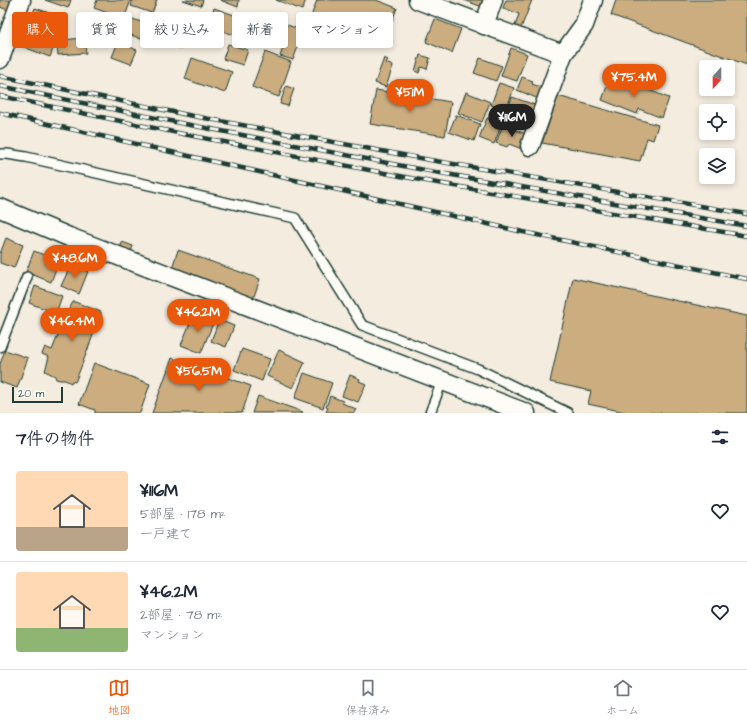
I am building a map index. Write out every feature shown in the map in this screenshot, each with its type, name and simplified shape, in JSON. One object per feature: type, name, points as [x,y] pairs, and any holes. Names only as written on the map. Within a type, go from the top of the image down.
[{"type":"street","points":[[0,59],[21,0]]},
{"type":"street","points":[[418,0],[563,54]]},
{"type":"street","points":[[484,25],[493,0]]},
{"type":"street","points":[[530,146],[563,54],[584,25],[593,0]]},
{"type":"street","points":[[0,208],[69,237],[526,413]]},
{"type":"lane","points":[[0,154],[26,157],[294,218],[362,325],[478,369],[568,413]]},
{"type":"lane","points":[[0,347],[27,277]]},
{"type":"lane","points":[[430,413],[442,381]]},
{"type":"building","points":[[0,0],[11,0],[8,10],[0,7]]},
{"type":"building","points":[[45,0],[71,0],[68,8]]},
{"type":"building","points":[[97,0],[131,0],[127,12],[105,12],[94,8]]},
{"type":"building","points":[[133,0],[157,0],[152,12],[131,6]]},
{"type":"building","points":[[183,0],[203,0],[201,6]]},
{"type":"building","points":[[220,0],[239,0],[238,7]]},
{"type":"building","points":[[276,0],[306,0],[302,10]]},
{"type":"building","points":[[317,0],[376,0],[397,8],[393,18],[393,12],[313,12]]},
{"type":"building","points":[[464,0],[488,0],[485,8]]},
{"type":"building","points":[[506,0],[532,0],[521,28],[515,26],[519,14],[503,8]]},
{"type":"building","points":[[616,0],[747,0],[747,65],[735,60],[611,15]]},
{"type":"building","points":[[35,8],[47,12],[33,12]]},
{"type":"building","points":[[214,8],[232,14],[232,34],[224,32],[224,12],[213,12]]},
{"type":"building","points":[[132,19],[140,22],[140,39],[132,35]]},
{"type":"building","points":[[435,19],[461,29],[452,53],[426,42]]},
{"type":"building","points":[[288,25],[296,28],[296,48],[298,48],[293,60],[280,56],[283,48],[288,48]]},
{"type":"building","points":[[68,39],[76,39],[76,48],[85,48],[86,53],[58,55],[57,48],[68,48]]},
{"type":"building","points":[[228,44],[232,45],[232,48],[248,50],[243,65],[223,59]]},
{"type":"building","points":[[26,48],[53,48],[50,57]]},
{"type":"building","points":[[116,48],[132,48],[137,50],[131,64],[112,57]]},
{"type":"building","points":[[511,48],[527,54],[517,81],[501,76]]},
{"type":"building","points":[[265,52],[291,62],[279,97],[252,87]]},
{"type":"building","points":[[420,55],[430,58],[427,69],[421,67],[419,73],[415,71]]},
{"type":"building","points":[[192,58],[232,72],[225,93],[185,79]]},
{"type":"building","points":[[384,58],[388,60],[386,63],[393,66],[386,87],[375,83]]},
{"type":"building","points":[[480,58],[502,66],[496,81],[474,73]]},
{"type":"building","points":[[611,75],[669,98],[662,118],[639,109],[637,114],[602,100]]},
{"type":"building","points":[[522,77],[533,81],[532,84],[543,88],[539,99],[517,90]]},
{"type":"building","points":[[499,83],[514,88],[508,105],[505,104],[502,113],[499,111],[500,108],[491,105]]},
{"type":"building","points":[[286,86],[294,89],[288,106],[280,104]]},
{"type":"building","points":[[376,90],[451,102],[445,136],[370,124]]},
{"type":"building","points":[[466,92],[490,102],[482,122],[458,113]]},
{"type":"building","points":[[558,96],[658,125],[653,140],[647,138],[640,161],[542,143]]},
{"type":"building","points":[[512,97],[535,105],[531,117],[508,109]]},
{"type":"building","points":[[456,115],[480,124],[474,141],[449,132]]},
{"type":"building","points":[[487,118],[498,122],[497,125],[501,126],[494,144],[479,138]]},
{"type":"building","points":[[503,125],[528,135],[522,149],[509,144],[507,147],[496,143]]},
{"type":"building","points":[[6,238],[23,245],[14,268],[0,263],[0,254]]},
{"type":"building","points":[[122,242],[133,246],[129,256],[119,253]]},
{"type":"building","points":[[178,250],[260,279],[252,302],[170,274]]},
{"type":"building","points":[[34,251],[59,261],[51,282],[26,272]]},
{"type":"building","points":[[76,264],[89,269],[79,294],[61,286],[69,269],[74,271]]},
{"type":"building","points":[[573,278],[747,316],[747,413],[629,413],[588,404],[591,391],[550,382]]},
{"type":"building","points":[[35,286],[62,296],[56,313],[29,303]]},
{"type":"building","points":[[73,302],[101,312],[101,316],[94,330],[76,380],[75,382],[72,381],[71,383],[65,380],[56,379],[55,376],[45,371],[49,357],[42,354],[45,347],[52,350],[60,330],[63,322],[56,318],[58,312],[66,315]]},
{"type":"building","points":[[194,313],[214,321],[201,353],[181,345]]},
{"type":"building","points":[[219,320],[234,326],[226,347],[211,341]]},
{"type":"building","points":[[242,349],[270,359],[262,381],[234,370]]},
{"type":"building","points":[[5,350],[28,358],[17,388],[0,382],[0,364]]},
{"type":"building","points":[[279,350],[305,362],[293,388],[267,376]]},
{"type":"building","points":[[172,358],[251,386],[242,413],[152,413]]},
{"type":"building","points":[[94,363],[150,384],[140,413],[95,413],[95,410],[79,404]]},
{"type":"building","points":[[304,373],[332,383],[323,408],[295,398]]},
{"type":"building","points":[[350,375],[360,379],[359,381],[366,384],[358,402],[342,396]]},
{"type":"building","points":[[258,396],[303,412],[252,413]]},
{"type":"building","points":[[330,396],[343,401],[342,403],[356,409],[354,413],[326,412],[328,408],[326,407]]},
{"type":"railway","points":[[0,76],[188,115],[430,160],[747,214]]},
{"type":"railway","points":[[0,86],[185,124],[429,171],[747,226]]},
{"type":"railway","points":[[0,96],[183,134],[426,181],[747,236]]},
{"type":"railway","points":[[0,113],[523,232],[747,279]]}]
